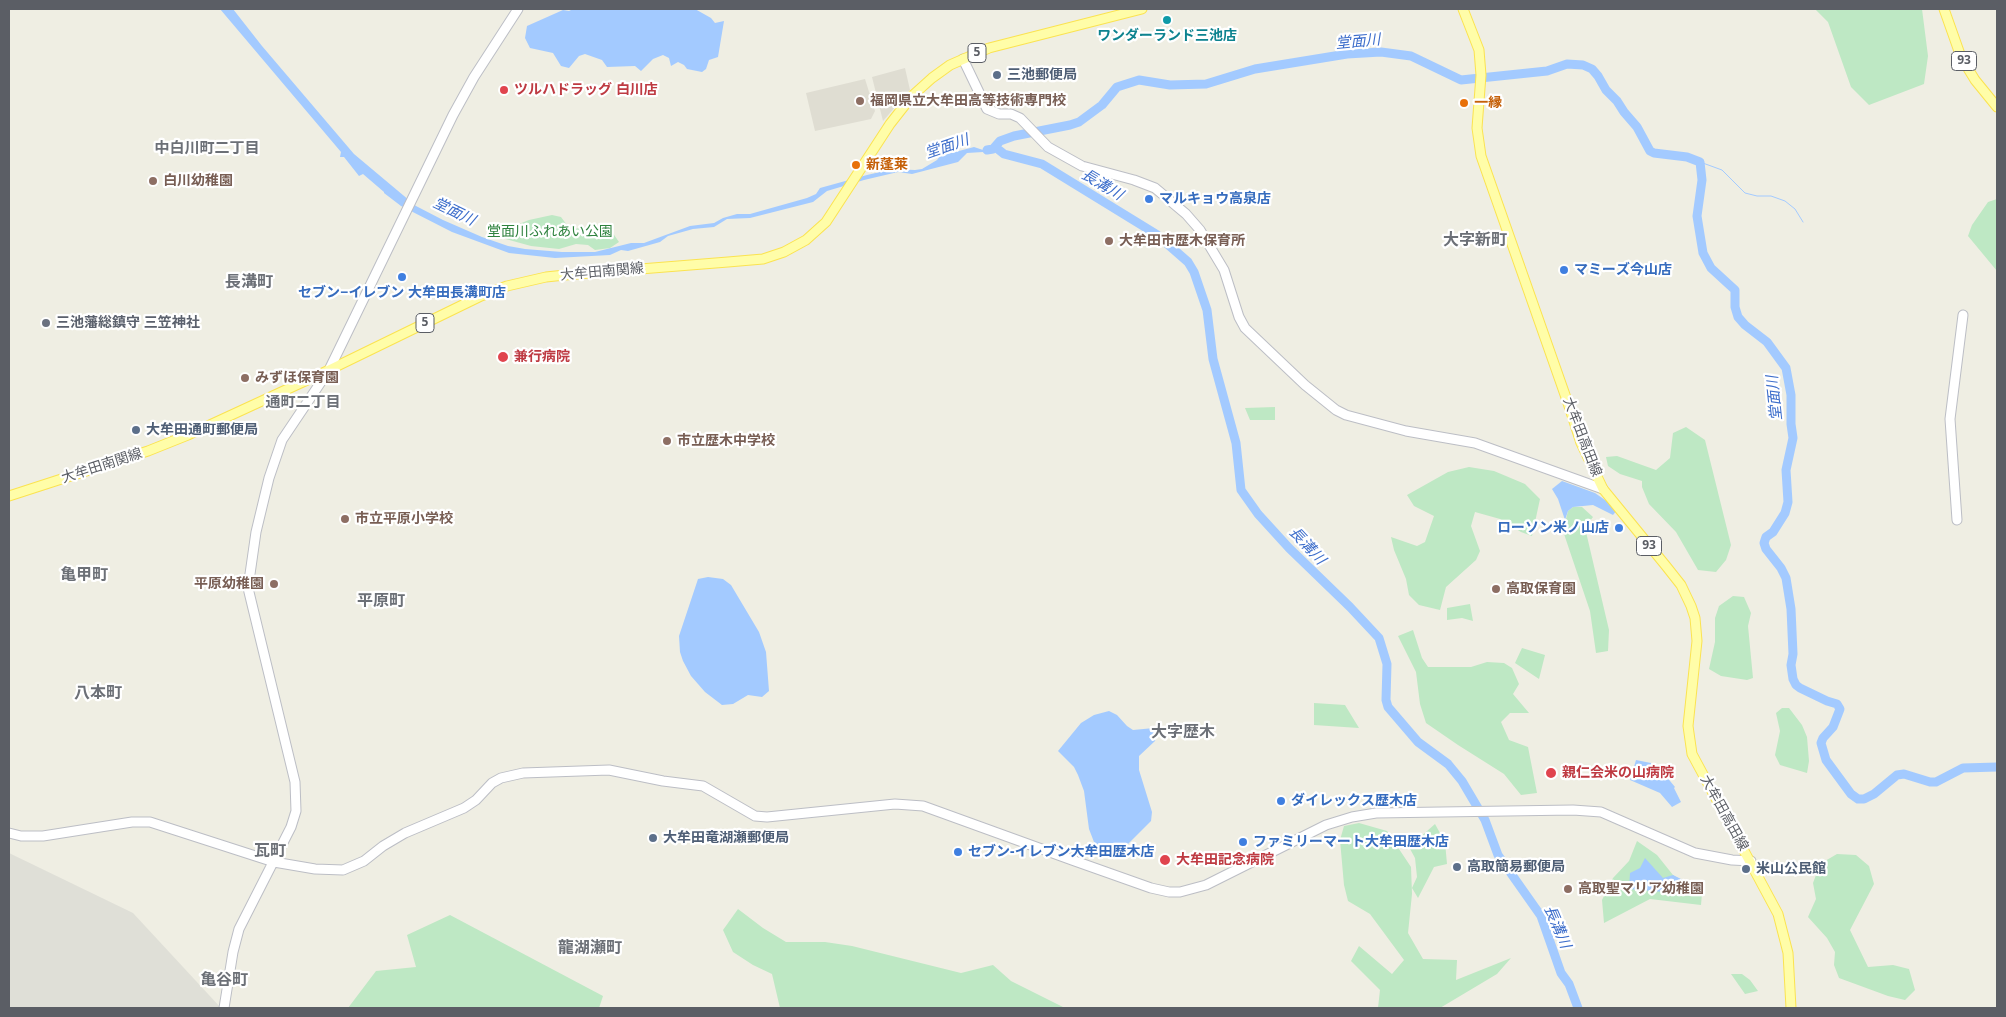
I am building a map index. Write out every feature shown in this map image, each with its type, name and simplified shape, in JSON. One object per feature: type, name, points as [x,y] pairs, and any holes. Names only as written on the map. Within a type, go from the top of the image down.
[{"type":"main road","name":"大牟田南関線","points":[[9,496],[164,445],[328,370],[481,296],[521,282],[565,275],[763,259],[784,252],[806,240],[826,222],[890,124],[912,96],[932,78],[963,59],[989,48],[1142,9]]},
{"type":"main road","name":"大牟田高田線","points":[[1463,9],[1479,50],[1481,79],[1477,128],[1481,156],[1581,443],[1603,489],[1680,585],[1695,618],[1697,641],[1688,726],[1689,745],[1695,761],[1772,900],[1783,928],[1788,953],[1791,1008]]},
{"type":"main road","name":"93","points":[[1944,9],[1962,58],[1975,80],[1997,107]]},
{"type":"street","points":[[224,1008],[235,939],[294,818],[296,792],[249,596],[249,575],[261,505],[276,455],[299,413],[307,405],[328,370],[462,98],[518,9]]},
{"type":"street","points":[[963,59],[987,110],[992,113],[1015,115],[1048,148],[1082,166],[1147,183],[1177,206],[1200,230],[1218,257],[1229,282],[1239,317],[1245,328],[1305,385],[1336,410],[1346,415],[1406,432],[1475,444],[1603,489]]},
{"type":"street","points":[[1957,520],[1950,419],[1963,315]]},
{"type":"street","points":[[9,833],[21,836],[43,836],[132,822],[150,822],[274,862],[330,870],[353,867],[394,839],[464,808],[476,800],[492,783],[500,778],[523,773],[602,770],[703,786],[755,816],[767,817],[894,804],[923,806],[1151,888],[1169,892],[1180,892],[1206,885],[1326,825],[1352,817],[1376,813],[1573,810],[1601,812],[1695,853],[1725,859],[1751,861]]},
{"type":"shaded area","name":"福岡県立大牟田高等技術専門校","points":[[905,68],[910,90],[883,121],[872,77]]},
{"type":"shaded area","name":"福岡県立大牟田高等技術専門校","points":[[865,79],[875,111],[871,119],[815,131],[806,93]]},
{"type":"shaded area","points":[[9,853],[133,913],[221,1008],[9,1008]]},
{"type":"green space","points":[[1815,9],[1922,9],[1928,56],[1924,84],[1869,105],[1851,87],[1828,22]]},
{"type":"green space","points":[[1997,199],[1997,271],[1968,236],[1972,225],[1988,202]]},
{"type":"green space","name":"堂面川ふれあい公園","points":[[552,215],[561,217],[570,229],[604,226],[610,229],[619,242],[610,248],[595,250],[588,245],[576,244],[559,249],[531,246],[502,238],[509,228],[529,220]]},
{"type":"green space","points":[[1275,407],[1275,420],[1250,420],[1245,408]]},
{"type":"green space","points":[[1686,427],[1705,440],[1731,545],[1726,560],[1716,572],[1698,570],[1676,532],[1649,504],[1642,487],[1642,481],[1620,474],[1608,466],[1606,457],[1617,456],[1656,470],[1670,458],[1673,433]]},
{"type":"green space","points":[[1469,467],[1494,471],[1525,484],[1540,499],[1532,536],[1521,532],[1500,519],[1475,512],[1471,526],[1480,551],[1476,560],[1446,587],[1440,610],[1419,605],[1409,595],[1406,579],[1394,550],[1391,537],[1417,546],[1425,542],[1434,516],[1414,506],[1407,495],[1448,472]]},
{"type":"green space","points":[[1573,507],[1582,507],[1593,517],[1586,526],[1586,532],[1609,630],[1608,651],[1596,653],[1590,611],[1563,531],[1568,511]]},
{"type":"green space","points":[[1733,596],[1744,597],[1751,613],[1748,626],[1753,678],[1747,680],[1721,676],[1709,669],[1715,642],[1715,618],[1719,606]]},
{"type":"green space","points":[[1470,604],[1473,621],[1462,618],[1447,620],[1447,608]]},
{"type":"green space","points":[[1413,630],[1422,658],[1428,667],[1471,667],[1487,662],[1504,663],[1512,668],[1519,684],[1513,694],[1529,713],[1510,713],[1501,722],[1509,740],[1528,747],[1537,793],[1521,795],[1504,774],[1426,723],[1420,704],[1416,672],[1398,636]]},
{"type":"green space","points":[[1522,648],[1545,655],[1539,679],[1515,663]]},
{"type":"green space","points":[[1314,703],[1345,705],[1359,728],[1314,725]]},
{"type":"green space","points":[[1782,708],[1789,708],[1802,725],[1807,737],[1809,761],[1807,773],[1780,765],[1775,755],[1780,731],[1776,713]]},
{"type":"green space","points":[[1359,823],[1387,831],[1411,867],[1412,894],[1408,933],[1423,959],[1457,960],[1456,980],[1511,958],[1497,974],[1440,1008],[1378,1008],[1380,990],[1351,961],[1359,946],[1392,974],[1404,960],[1370,914],[1348,901],[1344,885],[1340,840],[1344,826]]},
{"type":"green space","points":[[1435,824],[1445,842],[1447,864],[1434,867],[1418,898],[1412,888],[1417,877],[1415,858],[1409,847]]},
{"type":"green space","points":[[1637,841],[1657,855],[1673,875],[1702,893],[1701,905],[1650,899],[1604,923],[1602,900],[1613,878],[1629,861]]},
{"type":"green space","points":[[1837,854],[1856,855],[1869,866],[1874,884],[1850,930],[1868,967],[1893,965],[1909,969],[1915,990],[1905,1000],[1888,996],[1839,978],[1834,965],[1835,952],[1827,938],[1808,917],[1816,899],[1813,883],[1816,875],[1825,861]]},
{"type":"green space","points":[[738,909],[786,942],[825,942],[852,946],[961,973],[993,965],[1011,981],[1065,1008],[780,1008],[772,974],[733,952],[723,930]]},
{"type":"green space","points":[[450,915],[603,996],[599,1008],[348,1008],[376,971],[416,967],[407,935]]},
{"type":"green space","points":[[1731,974],[1742,974],[1750,980],[1758,991],[1745,994]]},
{"type":"water","points":[[220,9],[233,9],[354,154],[416,206],[482,237],[508,246],[562,252],[595,252],[631,243],[644,243],[690,226],[714,223],[737,214],[750,214],[807,198],[816,194],[820,188],[867,175],[893,169],[922,169],[940,156],[974,147],[983,150],[994,145],[1008,153],[1007,158],[1001,156],[999,151],[967,153],[958,162],[912,174],[898,172],[864,180],[827,191],[813,202],[750,218],[727,219],[714,227],[693,229],[668,236],[660,242],[628,251],[621,250],[610,255],[555,258],[509,253],[452,232],[401,206],[363,174],[359,176],[344,157],[340,157],[341,152]]},
{"type":"water","points":[[573,9],[695,9],[711,18],[715,23],[724,21],[718,57],[709,60],[706,69],[702,72],[687,69],[678,62],[671,66],[669,58],[663,55],[653,59],[641,71],[635,66],[607,67],[602,60],[585,54],[579,56],[569,68],[561,66],[553,53],[530,48],[525,38],[527,26],[563,10],[569,11]]},
{"type":"water","points":[[1562,481],[1595,493],[1618,509],[1613,515],[1593,505],[1573,507],[1568,511],[1565,520],[1558,499],[1552,489]]},
{"type":"water","points":[[708,577],[723,579],[731,585],[759,632],[766,652],[769,691],[762,697],[748,695],[733,704],[722,705],[705,692],[691,676],[683,661],[680,652],[679,636],[698,579]]},
{"type":"water","points":[[1109,711],[1117,715],[1133,730],[1154,728],[1157,732],[1155,741],[1139,756],[1139,770],[1152,812],[1151,821],[1121,851],[1105,854],[1094,842],[1089,829],[1084,791],[1078,775],[1074,767],[1058,751],[1081,723],[1094,715]]},
{"type":"water","points":[[1636,760],[1656,764],[1675,787],[1681,802],[1672,807],[1660,793],[1630,780]]},
{"type":"water","points":[[1645,858],[1663,878],[1673,875],[1696,888],[1699,895],[1629,889],[1630,873],[1640,868]]},
{"type":"waterway","name":"堂面川","points":[[987,150],[993,149],[1000,141],[1014,136],[1079,122],[1102,105],[1117,87],[1139,80],[1170,85],[1206,84],[1255,69],[1347,54],[1381,52],[1411,56],[1461,80],[1547,71],[1567,64],[1583,65],[1592,69],[1606,90],[1637,127],[1650,151],[1687,157],[1700,162],[1702,180],[1697,216],[1703,253],[1711,268],[1735,290],[1735,307],[1738,317],[1767,342],[1786,368],[1791,395],[1793,438],[1786,470],[1788,502],[1785,513],[1773,532],[1766,537],[1764,543],[1786,578],[1791,609],[1793,654],[1791,665],[1793,679],[1800,688],[1837,704],[1840,709],[1833,727],[1821,743],[1826,760],[1851,794],[1858,799],[1864,799],[1874,794],[1897,775],[1904,774],[1936,782],[1963,768],[1997,767]]},
{"type":"waterway","name":"長溝川","points":[[999,150],[1004,154],[1042,164],[1156,234],[1188,262],[1194,272],[1207,310],[1213,359],[1236,443],[1241,490],[1258,514],[1289,548],[1379,638],[1387,664],[1386,700],[1388,707],[1418,742],[1448,764],[1462,781],[1485,820],[1498,855],[1541,916],[1561,973],[1569,984],[1578,1008]]},
{"type":"waterway","points":[[1700,162],[1722,170],[1745,193],[1757,196],[1771,196],[1785,201],[1795,209],[1803,222]]},
{"type":"place","name":"ワンダーランド三池店","points":[[1167,20]]},
{"type":"place","name":"三池郵便局","points":[[997,75]]},
{"type":"place","name":"ツルハドラッグ 白川店","points":[[504,90]]},
{"type":"place","name":"福岡県立大牟田高等技術専門校","points":[[860,101]]},
{"type":"place","name":"一縁","points":[[1464,103]]},
{"type":"place","name":"新蓬莱","points":[[856,165]]},
{"type":"place","name":"白川幼稚園","points":[[153,181]]},
{"type":"place","name":"マルキョウ高泉店","points":[[1149,199]]},
{"type":"place","name":"大牟田市歴木保育所","points":[[1109,241]]},
{"type":"place","name":"マミーズ今山店","points":[[1564,270]]},
{"type":"place","name":"セブン−イレブン 大牟田長溝町店","points":[[402,277]]},
{"type":"place","name":"三池藩総鎮守 三笠神社","points":[[46,323]]},
{"type":"place","name":"兼行病院","points":[[503,357]]},
{"type":"place","name":"みずほ保育園","points":[[245,378]]},
{"type":"place","name":"大牟田通町郵便局","points":[[136,430]]},
{"type":"place","name":"市立歴木中学校","points":[[667,441]]},
{"type":"place","name":"市立平原小学校","points":[[345,519]]},
{"type":"place","name":"ローソン米ノ山店","points":[[1619,528]]},
{"type":"place","name":"平原幼稚園","points":[[274,584]]},
{"type":"place","name":"高取保育園","points":[[1496,589]]},
{"type":"place","name":"親仁会米の山病院","points":[[1551,773]]},
{"type":"place","name":"ダイレックス歴木店","points":[[1281,801]]},
{"type":"place","name":"大牟田竜湖瀬郵便局","points":[[653,838]]},
{"type":"place","name":"ファミリーマート大牟田歴木店","points":[[1243,842]]},
{"type":"place","name":"セブン-イレブン大牟田歴木店","points":[[958,852]]},
{"type":"place","name":"大牟田記念病院","points":[[1165,860]]},
{"type":"place","name":"高取簡易郵便局","points":[[1457,867]]},
{"type":"place","name":"米山公民館","points":[[1746,869]]},
{"type":"place","name":"高取聖マリア幼稚園","points":[[1568,889]]},
{"type":"district","name":"中白川町二丁目","points":[[207,149]]},
{"type":"district","name":"大字新町","points":[[1475,240]]},
{"type":"district","name":"長溝町","points":[[249,282]]},
{"type":"district","name":"通町二丁目","points":[[303,403]]},
{"type":"district","name":"亀甲町","points":[[84,575]]},
{"type":"district","name":"平原町","points":[[381,601]]},
{"type":"district","name":"八本町","points":[[98,693]]},
{"type":"district","name":"大字歴木","points":[[1183,732]]},
{"type":"district","name":"瓦町","points":[[270,851]]},
{"type":"district","name":"龍湖瀬町","points":[[590,948]]},
{"type":"district","name":"亀谷町","points":[[224,980]]}]
